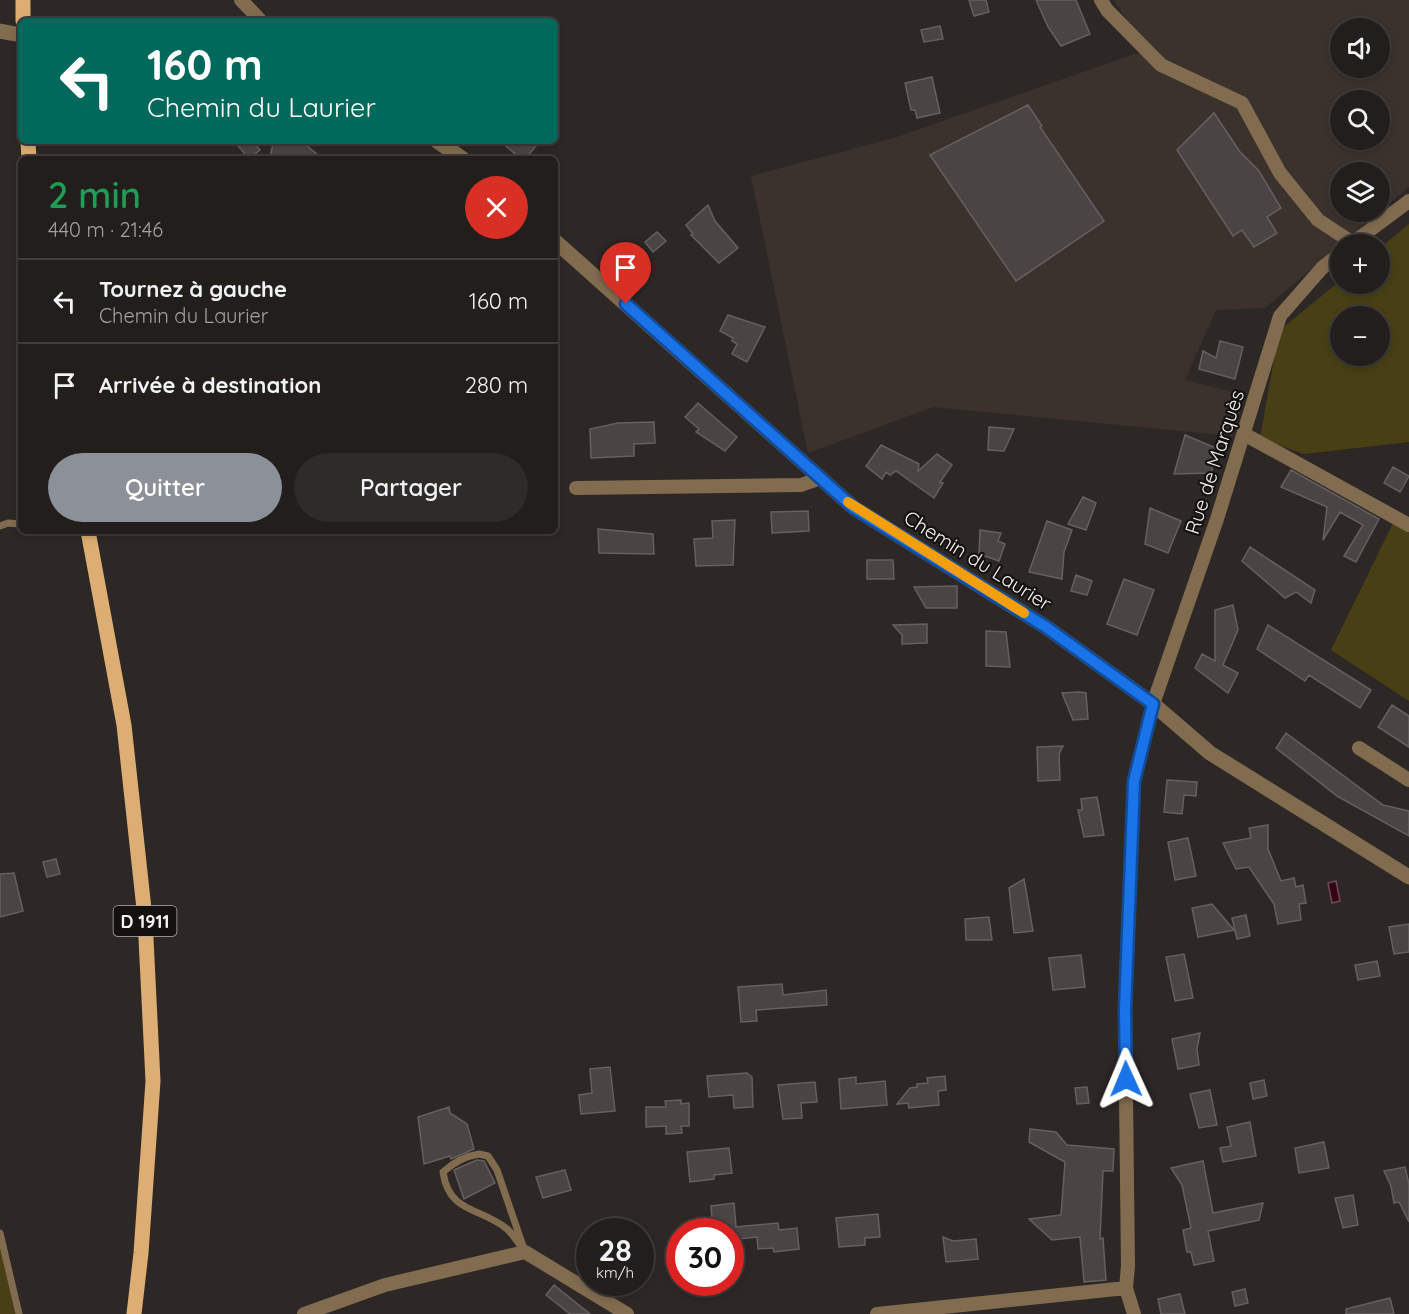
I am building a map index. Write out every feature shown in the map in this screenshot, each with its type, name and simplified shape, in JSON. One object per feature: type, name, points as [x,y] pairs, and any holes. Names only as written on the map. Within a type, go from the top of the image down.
[{"type":"main road","points":[[22,18],[23,0]]},
{"type":"main road","name":"D 1911","points":[[89,534],[124,725],[145,918],[153,1081],[141,1253],[134,1314]]},
{"type":"street","points":[[241,0],[258,18]]},
{"type":"street","points":[[1101,0],[1107,10],[1161,65],[1242,103],[1280,173],[1318,220],[1338,234]]},
{"type":"street","points":[[0,31],[18,34]]},
{"type":"street","points":[[441,144],[459,156]]},
{"type":"street","points":[[1365,234],[1409,201]]},
{"type":"street","name":"Chemin du Laurier","points":[[558,244],[854,508],[1046,627],[1153,704],[1210,753],[1409,877]]},
{"type":"street","name":"Rue de Marquès","points":[[1126,1288],[1128,1266],[1125,1009],[1134,781],[1153,704],[1244,434],[1280,316],[1322,267],[1330,261]]},
{"type":"street","points":[[1244,434],[1409,525]]},
{"type":"street","points":[[576,488],[801,485],[821,478]]},
{"type":"street","points":[[1359,748],[1409,780]]},
{"type":"street","points":[[304,1314],[385,1285],[525,1252],[627,1314]]},
{"type":"street","points":[[877,1314],[1126,1288],[1134,1314]]},
{"type":"lane","points":[[0,525],[18,524]]},
{"type":"lane","points":[[469,1156],[488,1156],[497,1170],[525,1252],[507,1229],[455,1201],[445,1183],[443,1172],[469,1156]]},
{"type":"lane","points":[[0,1233],[19,1314]]},
{"type":"shaded area","points":[[1114,0],[1409,0],[1409,187],[1390,203],[1390,162],[1330,162],[1330,222],[1367,222],[1353,234],[1330,234],[1330,253],[1265,308],[1216,310],[1185,380],[1244,395],[1234,436],[933,407],[808,453],[751,176],[894,138],[1146,50]]},
{"type":"shaded area","points":[[1409,224],[1409,442],[1304,454],[1260,438],[1279,331],[1330,289],[1330,294],[1390,294],[1390,240]]},
{"type":"shaded area","points":[[1393,523],[1409,532],[1409,701],[1331,650]]},
{"type":"shaded area","points":[[1336,881],[1340,901],[1332,903],[1328,883]]},
{"type":"shaded area","points":[[0,1246],[15,1314],[0,1314]]},
{"type":"building","points":[[969,0],[986,0],[989,12],[974,16]]},
{"type":"building","points":[[1036,0],[1076,0],[1090,34],[1061,46],[1048,27]]},
{"type":"building","points":[[940,26],[943,39],[924,42],[921,30]]},
{"type":"building","points":[[932,77],[940,113],[917,118],[915,110],[911,110],[905,83]]},
{"type":"building","points":[[1028,105],[1042,126],[1040,127],[1104,221],[1016,281],[930,155]]},
{"type":"building","points":[[1214,113],[1240,152],[1259,171],[1281,208],[1267,217],[1277,233],[1254,247],[1242,230],[1233,236],[1177,150]]},
{"type":"building","points":[[236,144],[255,144],[260,150],[253,156],[246,156]]},
{"type":"building","points":[[273,144],[305,144],[319,156],[270,156]]},
{"type":"building","points":[[504,144],[533,144],[536,146],[528,156],[518,156]]},
{"type":"building","points":[[708,205],[715,221],[738,248],[719,263],[691,235],[693,234],[686,225]]},
{"type":"building","points":[[657,232],[666,241],[653,252],[645,242]]},
{"type":"building","points":[[728,315],[765,327],[747,362],[732,354],[737,344],[732,341],[733,338],[720,331]]},
{"type":"building","points":[[1220,341],[1243,347],[1235,379],[1199,369],[1203,351],[1216,358]]},
{"type":"building","points":[[698,403],[737,437],[725,451],[696,432],[699,429],[685,417]]},
{"type":"building","points":[[654,422],[655,443],[634,444],[634,456],[591,458],[590,429],[618,423]]},
{"type":"building","points":[[989,427],[1014,429],[1004,451],[988,450]]},
{"type":"building","points":[[1185,435],[1218,449],[1211,473],[1174,474]]},
{"type":"building","points":[[881,445],[919,464],[918,471],[937,454],[952,465],[940,482],[943,483],[934,498],[896,471],[890,475],[886,472],[882,479],[866,466]]},
{"type":"building","points":[[1393,467],[1409,476],[1400,492],[1384,483]]},
{"type":"building","points":[[1291,470],[1379,519],[1356,562],[1344,556],[1363,525],[1340,512],[1323,540],[1327,507],[1281,487]]},
{"type":"building","points":[[1083,497],[1096,503],[1086,530],[1068,524]]},
{"type":"building","points":[[1150,508],[1181,521],[1168,553],[1145,544]]},
{"type":"building","points":[[808,511],[809,531],[772,533],[771,512]]},
{"type":"building","points":[[735,520],[733,565],[696,566],[694,539],[713,538],[712,521]]},
{"type":"building","points":[[1047,521],[1072,530],[1064,552],[1062,579],[1029,572]]},
{"type":"building","points":[[598,529],[653,534],[654,554],[599,553]]},
{"type":"building","points":[[980,530],[1001,533],[998,541],[1005,544],[999,561],[979,554]]},
{"type":"building","points":[[1250,547],[1315,590],[1311,603],[1296,592],[1285,598],[1242,561]]},
{"type":"building","points":[[867,560],[893,560],[894,579],[867,579]]},
{"type":"building","points":[[1076,575],[1092,581],[1087,595],[1071,591]]},
{"type":"building","points":[[1124,579],[1154,590],[1137,635],[1107,624]]},
{"type":"building","points":[[957,586],[957,608],[926,608],[914,587]]},
{"type":"building","points":[[1233,605],[1238,630],[1223,665],[1238,673],[1228,693],[1195,668],[1202,654],[1215,661],[1215,610]]},
{"type":"building","points":[[927,624],[927,643],[902,644],[902,635],[893,625]]},
{"type":"building","points":[[1268,625],[1371,690],[1360,708],[1309,675],[1305,681],[1257,649]]},
{"type":"building","points":[[986,631],[1006,632],[1010,667],[986,666]]},
{"type":"building","points":[[1062,693],[1086,693],[1088,719],[1073,720]]},
{"type":"building","points":[[1392,705],[1409,716],[1409,747],[1378,727]]},
{"type":"building","points":[[1286,733],[1383,805],[1409,811],[1409,836],[1337,796],[1276,748]]},
{"type":"building","points":[[1063,746],[1059,754],[1060,780],[1038,781],[1037,747]]},
{"type":"building","points":[[1167,780],[1197,782],[1196,796],[1184,795],[1182,814],[1164,812]]},
{"type":"building","points":[[1097,797],[1104,835],[1084,837],[1078,810],[1082,810],[1081,799]]},
{"type":"building","points":[[1268,825],[1268,849],[1281,881],[1294,878],[1296,887],[1303,885],[1306,903],[1299,904],[1301,920],[1278,924],[1274,904],[1249,867],[1236,869],[1223,843],[1251,838],[1249,828]]},
{"type":"building","points":[[1188,838],[1196,876],[1175,880],[1168,842]]},
{"type":"building","points":[[56,859],[60,874],[47,877],[43,862]]},
{"type":"building","points":[[14,873],[23,911],[0,917],[0,874]]},
{"type":"building","points":[[1024,879],[1033,931],[1014,933],[1009,888]]},
{"type":"building","points":[[1212,904],[1234,930],[1198,937],[1192,908]]},
{"type":"building","points":[[1246,915],[1250,936],[1237,939],[1232,918]]},
{"type":"building","points":[[989,917],[992,940],[966,940],[965,919]]},
{"type":"building","points":[[1409,924],[1409,952],[1394,954],[1389,927]]},
{"type":"building","points":[[1184,954],[1193,998],[1175,1001],[1166,957]]},
{"type":"building","points":[[1081,955],[1085,987],[1053,990],[1049,958]]},
{"type":"building","points":[[1377,961],[1380,976],[1358,980],[1355,965]]},
{"type":"building","points":[[782,984],[783,995],[826,990],[827,1005],[756,1010],[757,1021],[741,1022],[738,987]]},
{"type":"building","points":[[1200,1033],[1197,1049],[1199,1065],[1178,1069],[1172,1039]]},
{"type":"building","points":[[610,1067],[615,1111],[581,1114],[579,1095],[592,1093],[590,1069]]},
{"type":"building","points":[[747,1073],[752,1077],[753,1107],[734,1108],[733,1095],[709,1097],[707,1076]]},
{"type":"building","points":[[945,1076],[946,1090],[938,1091],[939,1105],[909,1108],[908,1103],[897,1104],[910,1088],[917,1087],[917,1084],[928,1083],[927,1078]]},
{"type":"building","points":[[856,1077],[856,1084],[885,1081],[887,1105],[841,1109],[839,1079]]},
{"type":"building","points":[[1264,1080],[1267,1096],[1253,1099],[1250,1083]]},
{"type":"building","points":[[815,1082],[817,1102],[801,1103],[802,1118],[783,1119],[778,1085]]},
{"type":"building","points":[[1087,1087],[1089,1103],[1077,1104],[1075,1088]]},
{"type":"building","points":[[1210,1090],[1217,1125],[1199,1128],[1190,1094]]},
{"type":"building","points":[[681,1100],[681,1104],[689,1103],[689,1126],[681,1126],[682,1133],[666,1134],[666,1126],[646,1127],[646,1107],[666,1107],[665,1101]]},
{"type":"building","points":[[449,1107],[450,1113],[467,1124],[474,1149],[451,1159],[450,1156],[424,1164],[418,1117]]},
{"type":"building","points":[[1250,1122],[1256,1156],[1223,1162],[1220,1148],[1231,1146],[1227,1127]]},
{"type":"building","points":[[1030,1129],[1056,1132],[1067,1145],[1114,1149],[1113,1171],[1103,1171],[1100,1239],[1103,1238],[1106,1280],[1084,1282],[1080,1237],[1052,1240],[1029,1219],[1061,1215],[1065,1162],[1029,1142]]},
{"type":"building","points":[[1324,1142],[1329,1168],[1299,1173],[1295,1148]]},
{"type":"building","points":[[729,1148],[732,1173],[714,1175],[714,1179],[690,1182],[687,1152]]},
{"type":"building","points":[[477,1160],[484,1161],[495,1183],[464,1199],[454,1170]]},
{"type":"building","points":[[1203,1161],[1213,1213],[1263,1203],[1259,1220],[1208,1231],[1214,1261],[1194,1265],[1191,1252],[1187,1252],[1183,1230],[1191,1228],[1182,1185],[1171,1168]]},
{"type":"building","points":[[1405,1167],[1409,1184],[1409,1222],[1399,1202],[1394,1203],[1391,1186],[1384,1171]]},
{"type":"building","points":[[565,1170],[571,1190],[543,1198],[536,1177]]},
{"type":"building","points":[[1353,1195],[1358,1225],[1343,1228],[1335,1198]]},
{"type":"building","points":[[734,1203],[735,1218],[712,1218],[711,1206]]},
{"type":"building","points":[[878,1214],[880,1237],[865,1238],[865,1245],[839,1247],[836,1218]]},
{"type":"building","points":[[778,1223],[779,1230],[797,1228],[799,1249],[774,1252],[773,1248],[758,1249],[757,1237],[744,1238],[744,1226]]},
{"type":"building","points":[[943,1237],[953,1241],[976,1239],[978,1259],[946,1262]]},
{"type":"building","points":[[554,1285],[590,1314],[570,1314],[546,1295]]},
{"type":"building","points":[[1245,1289],[1248,1303],[1235,1306],[1232,1292]]},
{"type":"building","points":[[1180,1294],[1185,1314],[1161,1314],[1158,1299]]},
{"type":"building","points":[[1390,1298],[1394,1314],[1346,1314],[1346,1309]]},
{"type":"slow traffic","points":[[848,502],[854,508],[1024,613]]},
{"type":"route","points":[[626,304],[854,508],[1046,627],[1153,704],[1134,781],[1125,1009],[1126,1079]]}]
